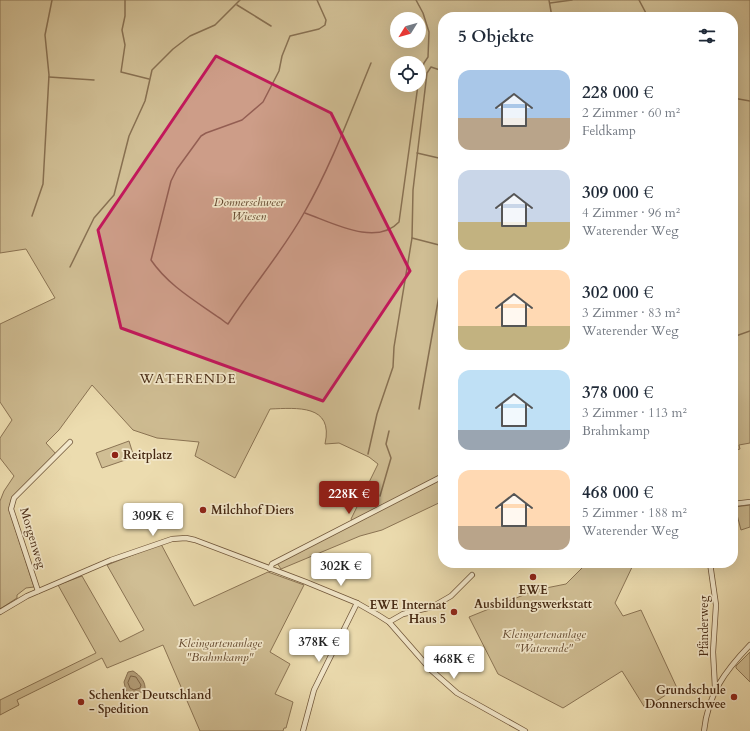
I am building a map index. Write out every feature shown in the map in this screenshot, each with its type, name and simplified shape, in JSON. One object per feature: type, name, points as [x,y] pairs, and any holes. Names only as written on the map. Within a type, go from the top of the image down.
[{"type":"street","name":"Morgenweg","points":[[38,591],[11,509],[14,498],[70,442]]},
{"type":"street","points":[[270,569],[272,564],[438,479]]},
{"type":"street","points":[[738,503],[750,502]]},
{"type":"street","points":[[0,612],[38,591],[112,560],[172,539],[186,538],[195,540],[357,603],[389,622],[432,670],[458,694],[525,731]]},
{"type":"street","name":"Pfänderweg","points":[[711,568],[716,605],[713,652],[715,688]]},
{"type":"street","points":[[389,622],[403,614],[432,607],[451,596],[472,576]]},
{"type":"street","points":[[303,731],[314,690],[357,603]]},
{"type":"street","points":[[704,731],[705,719],[715,688],[750,645]]},
{"type":"highlighted area","points":[[216,56],[331,113],[410,271],[323,401],[121,328],[98,230]]},
{"type":"green space","name":"Donnerschweer Wiesen","points":[[0,0],[750,0],[750,443],[739,445],[740,449],[738,450],[738,12],[438,12],[438,503],[382,530],[360,536],[281,569],[277,563],[353,523],[351,519],[378,464],[369,457],[339,443],[325,444],[326,431],[324,422],[319,415],[302,409],[270,409],[235,478],[195,456],[199,442],[157,438],[133,430],[92,385],[59,430],[46,443],[56,454],[12,497],[9,509],[34,587],[26,588],[17,595],[17,598],[0,609],[0,501],[4,491],[14,476],[0,458],[0,438],[12,420],[0,402],[0,324],[55,298],[26,249],[0,253]]},
{"type":"green space","name":"Reitplatz","points":[[129,441],[134,457],[102,468],[96,453]]},
{"type":"green space","points":[[750,505],[750,527],[741,530],[738,518],[738,507]]},
{"type":"green space","name":"Kleingartenanlage \"Brahmkamp\"","points":[[161,544],[194,606],[268,572],[304,585],[270,652],[290,664],[275,694],[293,702],[286,728],[284,728],[283,731],[200,731],[163,645],[107,668],[102,658],[17,700],[19,705],[0,715],[0,700],[96,653],[58,585],[82,576],[120,642],[144,630],[107,565]]},
{"type":"green space","name":"Kleingartenanlage \"Waterende\"","points":[[582,568],[632,568],[615,603],[623,616],[641,610],[677,688],[645,708],[622,671],[563,708],[498,674],[469,617],[536,590],[566,584]]},
{"type":"green space","points":[[750,652],[750,682],[736,668],[736,666]]},
{"type":"water","points":[[133,671],[145,685],[145,691],[134,694],[126,691],[124,682],[128,672]]},
{"type":"waterway","points":[[32,216],[43,184],[49,75],[45,35],[52,0]]},
{"type":"waterway","points":[[125,0],[125,16],[122,30],[125,45],[121,72],[149,79]]},
{"type":"waterway","points":[[70,267],[94,218],[114,195],[129,136],[145,101],[152,70],[173,49],[190,36],[215,25],[240,0]]},
{"type":"waterway","points":[[317,0],[326,20],[325,25],[319,29],[290,36],[282,56],[279,71],[263,102],[242,120],[201,136],[177,169],[171,181],[151,260],[173,285],[228,324],[287,241],[314,195],[332,158],[371,63]]},
{"type":"waterway","points":[[416,0],[423,13],[429,32],[428,57],[426,60]]},
{"type":"waterway","points":[[549,0],[551,12]]},
{"type":"waterway","points":[[550,3],[572,0]]},
{"type":"waterway","points":[[639,0],[645,12]]},
{"type":"waterway","points":[[237,5],[271,26]]},
{"type":"waterway","points":[[368,454],[377,414],[393,367],[394,347],[412,238],[413,190],[427,73],[431,67],[438,69]]},
{"type":"waterway","points":[[49,77],[94,80]]},
{"type":"waterway","points":[[305,213],[340,226],[366,233],[389,229],[399,222],[417,92]]},
{"type":"waterway","points":[[738,99],[750,101]]},
{"type":"waterway","points":[[417,153],[438,158]]},
{"type":"waterway","points":[[412,238],[438,245]]},
{"type":"waterway","points":[[419,409],[438,301]]},
{"type":"waterway","points":[[738,335],[750,331]]},
{"type":"waterway","points":[[380,496],[391,458],[386,444],[389,431]]},
{"type":"place","name":"Reitplatz","points":[[115,455]]},
{"type":"place","name":"Milchhof Diers","points":[[203,510]]},
{"type":"place","name":"EWE Ausbildungswerkstatt","points":[[533,577]]},
{"type":"place","name":"EWE Internat Haus 5","points":[[454,612]]},
{"type":"place","name":"Grundschule Donnerschwee","points":[[734,697]]},
{"type":"place","name":"Schenker Deutschland - Spedition","points":[[81,702]]},
{"type":"district","name":"WATERENDE","points":[[188,378]]}]
